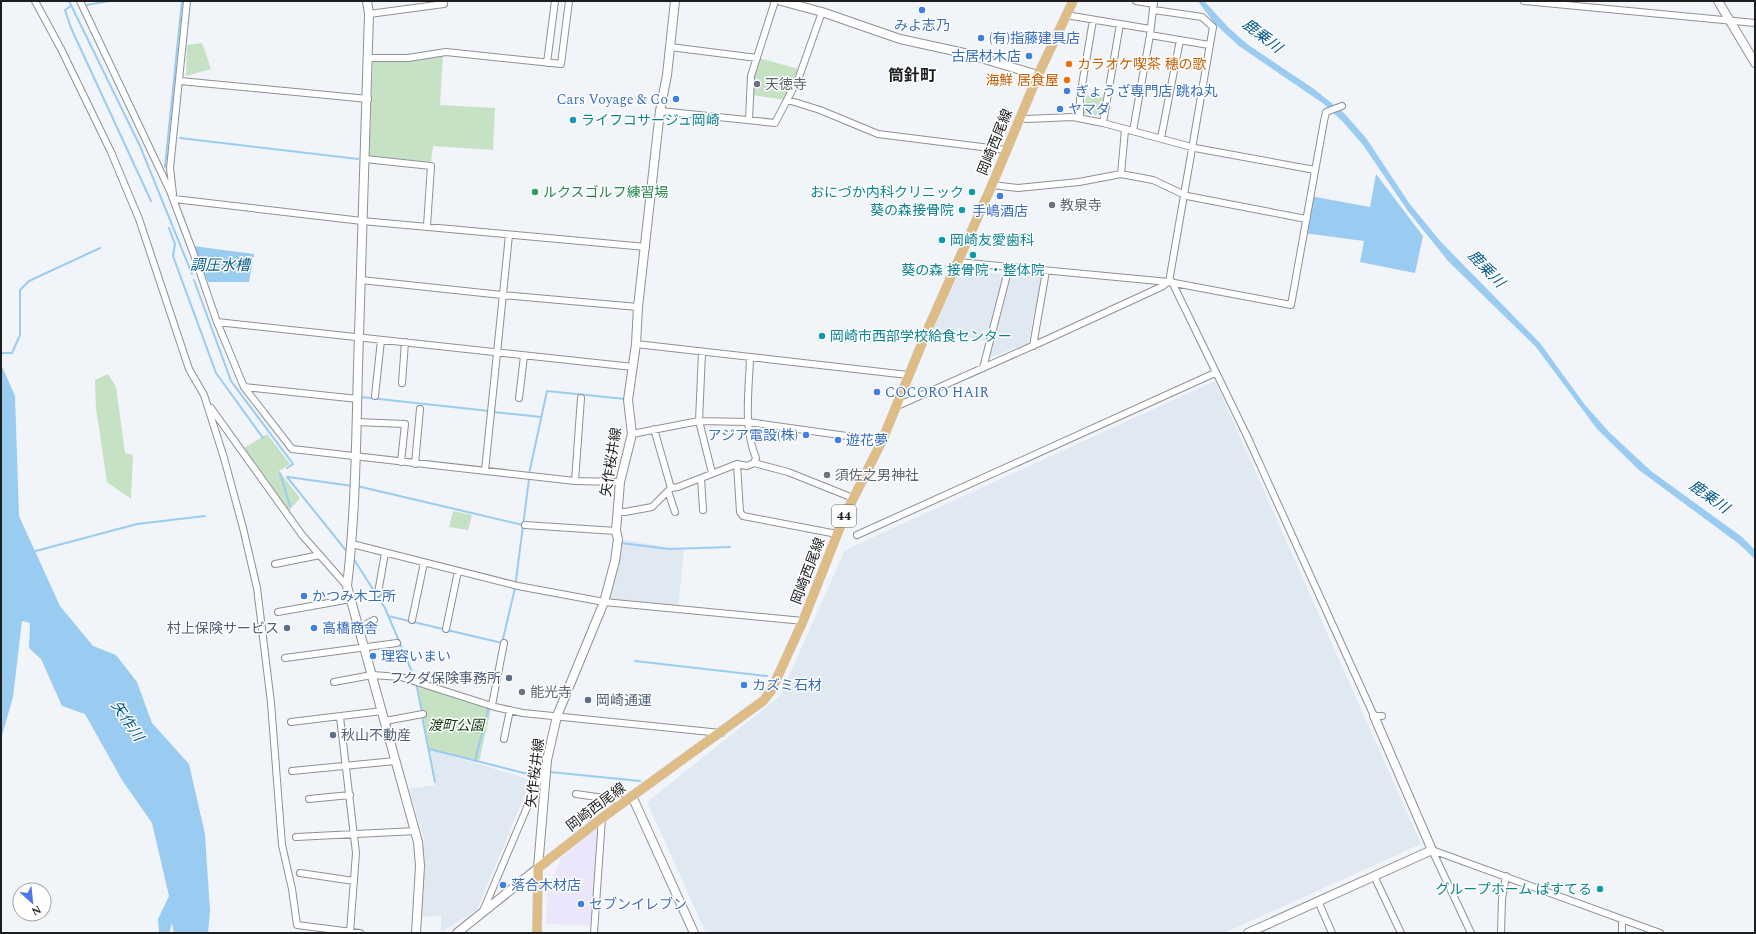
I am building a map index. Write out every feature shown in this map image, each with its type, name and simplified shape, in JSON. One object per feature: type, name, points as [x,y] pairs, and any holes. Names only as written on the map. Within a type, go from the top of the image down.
[{"type":"main road","name":"岡崎西尾線","points":[[538,868],[602,818],[721,733],[763,701],[771,691],[803,621],[837,534],[853,498],[882,441],[908,375],[992,185],[1038,75],[1073,1]]},
{"type":"main road","points":[[537,933],[538,868]]},
{"type":"street","points":[[36,1],[111,152],[140,222],[189,369],[219,422],[234,439],[302,535],[348,586]]},
{"type":"street","points":[[80,1],[174,200],[216,322],[244,387],[292,449],[485,472],[575,481],[620,482]]},
{"type":"street","points":[[174,200],[170,168],[187,1]]},
{"type":"street","points":[[367,1],[369,14],[368,99],[360,280],[356,457],[352,544],[348,586],[395,761],[416,831],[420,866],[416,933]]},
{"type":"street","points":[[369,14],[444,4],[444,1]]},
{"type":"street","points":[[547,63],[555,1]]},
{"type":"street","points":[[368,58],[408,58],[446,52],[561,64],[569,1]]},
{"type":"street","name":"矢作桜井線","points":[[538,868],[547,760],[556,716],[604,602],[615,561],[618,539],[616,531],[620,482],[632,434],[628,400],[636,344],[638,307],[646,248],[660,111],[670,47],[675,1]]},
{"type":"street","points":[[749,120],[751,76],[775,1]]},
{"type":"street","points":[[781,1],[822,12],[900,39],[964,54],[1038,75]]},
{"type":"street","points":[[1136,1],[1204,18],[1213,27],[1191,146],[1170,282],[1247,436],[1378,716],[1432,850],[1471,933]]},
{"type":"street","points":[[1524,1],[1755,23]]},
{"type":"street","points":[[1718,1],[1755,63]]},
{"type":"street","points":[[1133,131],[1154,5]]},
{"type":"street","points":[[660,111],[775,123],[799,77],[822,12]]},
{"type":"street","points":[[1066,15],[1120,24],[1180,40],[1209,45]]},
{"type":"street","points":[[1080,118],[1080,98],[1093,20]]},
{"type":"street","points":[[1103,123],[1120,24]]},
{"type":"street","points":[[1161,138],[1180,40]]},
{"type":"street","points":[[670,47],[757,58]]},
{"type":"street","points":[[180,81],[368,99]]},
{"type":"street","points":[[788,100],[820,110],[878,134],[1006,150]]},
{"type":"street","points":[[958,262],[1170,282],[1291,305],[1326,112],[1342,106]]},
{"type":"street","points":[[1020,117],[1026,119],[1080,118],[1191,146],[1315,170]]},
{"type":"street","points":[[1121,174],[1125,130]]},
{"type":"street","points":[[365,159],[430,166],[427,226]]},
{"type":"street","points":[[992,185],[998,187],[1018,188],[1079,182],[1121,174],[1153,180],[1184,193],[1187,196],[1306,219]]},
{"type":"street","points":[[174,200],[362,221],[646,248]]},
{"type":"street","points":[[485,472],[509,235]]},
{"type":"street","points":[[983,368],[1009,267]]},
{"type":"street","points":[[1033,346],[1046,271]]},
{"type":"street","points":[[360,280],[502,295],[638,307]]},
{"type":"street","points":[[895,407],[1033,346],[1170,282]]},
{"type":"street","points":[[216,322],[633,367]]},
{"type":"street","points":[[375,396],[381,340]]},
{"type":"street","points":[[402,383],[405,342]]},
{"type":"street","points":[[636,344],[908,375]]},
{"type":"street","points":[[702,352],[699,421],[712,473]]},
{"type":"street","points":[[519,398],[524,356]]},
{"type":"street","points":[[750,358],[748,422],[750,444],[756,458],[754,463]]},
{"type":"street","points":[[856,535],[1215,372]]},
{"type":"street","points":[[244,387],[358,399]]},
{"type":"street","points":[[575,481],[581,398]]},
{"type":"street","points":[[206,400],[243,528],[257,588],[271,703],[282,845],[292,889],[297,925],[320,930],[360,933]]},
{"type":"street","points":[[414,464],[420,409]]},
{"type":"street","points":[[632,434],[699,421],[748,422],[882,441]]},
{"type":"street","points":[[357,422],[405,424],[401,462]]},
{"type":"street","points":[[654,429],[675,512]]},
{"type":"street","points":[[617,512],[652,507],[669,489],[737,464],[747,466],[754,463],[788,472],[853,498]]},
{"type":"street","points":[[737,464],[740,512],[743,516],[837,534]]},
{"type":"street","points":[[701,478],[703,510]]},
{"type":"street","points":[[525,525],[616,531]]},
{"type":"street","points":[[352,544],[518,586],[604,602],[803,621]]},
{"type":"street","points":[[378,593],[385,552]]},
{"type":"street","points":[[275,564],[320,555]]},
{"type":"street","points":[[412,620],[424,563]]},
{"type":"street","points":[[446,629],[458,571]]},
{"type":"street","points":[[278,612],[351,599]]},
{"type":"street","points":[[359,628],[374,620]]},
{"type":"street","points":[[492,705],[504,643]]},
{"type":"street","points":[[285,658],[397,644]]},
{"type":"street","points":[[334,682],[372,675],[401,677],[523,713],[721,733]]},
{"type":"street","points":[[504,739],[510,710]]},
{"type":"street","points":[[291,722],[382,711]]},
{"type":"street","points":[[385,721],[423,714]]},
{"type":"street","points":[[340,717],[347,765],[356,853],[350,932]]},
{"type":"street","points":[[482,915],[547,760]]},
{"type":"street","points":[[292,771],[395,761]]},
{"type":"street","points":[[576,794],[629,799],[694,933]]},
{"type":"street","points":[[309,800],[350,795]]},
{"type":"street","points":[[594,933],[602,818]]},
{"type":"street","points":[[296,837],[416,831]]},
{"type":"street","points":[[1248,933],[1259,931],[1318,901],[1432,850],[1660,933]]},
{"type":"street","points":[[457,933],[482,915],[538,868]]},
{"type":"street","points":[[300,873],[354,881]]},
{"type":"street","points":[[1374,876],[1401,933]]},
{"type":"street","points":[[1501,933],[1502,899],[1506,876]]},
{"type":"street","points":[[1318,901],[1332,933]]},
{"type":"street","points":[[1622,920],[1622,933]]},
{"type":"shaded area","points":[[961,269],[1007,275],[986,341],[933,330]]},
{"type":"shaded area","points":[[1012,270],[1042,274],[1028,343],[986,359]]},
{"type":"shaded area","points":[[1215,381],[1421,844],[1224,933],[706,933],[647,802],[780,696],[845,550]]},
{"type":"shaded area","points":[[618,539],[684,550],[678,609],[605,598]]},
{"type":"shaded area","points":[[429,749],[531,780],[477,910],[441,932],[441,915],[417,918],[424,839],[409,789],[435,785]]},
{"type":"shaded area","points":[[599,827],[593,926],[546,924],[547,891],[562,857]]},
{"type":"green space","points":[[202,43],[211,69],[186,76],[187,45]]},
{"type":"green space","points":[[443,55],[440,105],[495,108],[493,150],[433,146],[431,162],[369,156],[373,62]]},
{"type":"green space","points":[[759,58],[798,69],[786,100],[752,95],[754,73]]},
{"type":"green space","points":[[1087,95],[1103,97],[1099,116],[1083,113]]},
{"type":"green space","points":[[108,374],[116,387],[125,453],[133,455],[131,499],[107,482],[96,408],[95,380]]},
{"type":"green space","points":[[267,434],[290,464],[279,471],[300,498],[288,512],[249,459],[244,448]]},
{"type":"green space","points":[[453,511],[472,515],[468,530],[449,527]]},
{"type":"green space","name":"渡町公園","points":[[417,682],[492,705],[479,762],[429,749]]},
{"type":"water","points":[[1198,1],[1204,1],[1229,28],[1247,44],[1314,89],[1344,113],[1366,138],[1409,203],[1441,242],[1540,343],[1585,405],[1609,432],[1651,471],[1742,537],[1755,550],[1755,559],[1739,544],[1639,470],[1597,429],[1536,347],[1448,261],[1408,211],[1363,145],[1343,122],[1324,104],[1239,46],[1214,23]]},
{"type":"water","points":[[1376,174],[1423,236],[1415,273],[1360,262],[1364,241],[1304,233],[1310,196],[1370,207]]},
{"type":"water","name":"調圧水槽","points":[[193,246],[254,254],[249,282],[208,282]]},
{"type":"water","name":"矢作川","points":[[1,364],[15,396],[19,516],[60,606],[93,646],[116,655],[137,682],[152,723],[189,764],[205,834],[210,911],[208,933],[174,933],[172,923],[169,933],[159,933],[158,919],[169,896],[152,823],[122,780],[85,714],[62,706],[41,659],[29,648],[30,623],[22,621],[13,697],[1,739]]},
{"type":"waterway","points":[[69,1],[140,146],[192,274]]},
{"type":"waterway","points":[[87,5],[109,1]]},
{"type":"waterway","points":[[165,167],[182,1]]},
{"type":"waterway","points":[[71,6],[65,10],[71,28],[151,201]]},
{"type":"waterway","points":[[180,138],[358,159]]},
{"type":"waterway","points":[[169,228],[175,244],[173,256],[216,373],[263,438]]},
{"type":"waterway","points":[[1,353],[12,353],[20,335],[20,290],[29,281],[100,248]]},
{"type":"waterway","points":[[194,280],[231,381],[293,464],[287,468]]},
{"type":"waterway","points":[[529,474],[547,391],[625,399]]},
{"type":"waterway","points":[[361,397],[489,411]]},
{"type":"waterway","points":[[493,412],[541,417]]},
{"type":"waterway","points":[[280,473],[290,506]]},
{"type":"waterway","points":[[287,477],[348,553]]},
{"type":"waterway","points":[[288,477],[353,486]]},
{"type":"waterway","points":[[388,616],[502,643],[515,588],[529,479]]},
{"type":"waterway","points":[[357,486],[523,525]]},
{"type":"waterway","points":[[32,552],[137,524],[205,516]]},
{"type":"waterway","points":[[621,543],[669,549],[730,547]]},
{"type":"waterway","points":[[353,558],[385,608],[415,679]]},
{"type":"waterway","points":[[635,661],[767,676]]},
{"type":"waterway","points":[[416,683],[422,712]]},
{"type":"waterway","points":[[475,761],[489,706]]},
{"type":"waterway","points":[[422,716],[435,782]]},
{"type":"waterway","points":[[429,749],[532,775]]},
{"type":"waterway","points":[[550,772],[640,781]]},
{"type":"place","name":"みよ志乃","points":[[922,10]]},
{"type":"place","name":"(有)指藤建具店","points":[[981,38]]},
{"type":"place","name":"古居材木店","points":[[1029,56]]},
{"type":"place","name":"カラオケ喫茶 穂の歌","points":[[1069,64]]},
{"type":"place","name":"海鮮 居食屋","points":[[1067,80]]},
{"type":"place","name":"天徳寺","points":[[757,84]]},
{"type":"place","name":"ぎょうざ専門店 跳ね丸","points":[[1067,91]]},
{"type":"place","name":"Cars Voyage & Co","points":[[676,99]]},
{"type":"place","name":"ヤマダ","points":[[1060,109]]},
{"type":"place","name":"ライフコサージュ岡崎","points":[[573,120]]},
{"type":"place","name":"ルクスゴルフ練習場","points":[[535,192]]},
{"type":"place","name":"おにづか内科クリニック","points":[[972,192]]},
{"type":"place","name":"手嶋酒店","points":[[1000,196]]},
{"type":"place","name":"教泉寺","points":[[1052,205]]},
{"type":"place","name":"葵の森接骨院","points":[[962,210]]},
{"type":"place","name":"岡崎友愛歯科","points":[[942,240]]},
{"type":"place","name":"葵の森 接骨院・整体院","points":[[973,255]]},
{"type":"place","name":"岡崎市西部学校給食センター","points":[[822,336]]},
{"type":"place","name":"COCORO HAIR","points":[[877,392]]},
{"type":"place","name":"アジア電設(株)","points":[[806,435]]},
{"type":"place","name":"遊花夢","points":[[838,440]]},
{"type":"place","name":"須佐之男神社","points":[[827,475]]},
{"type":"place","name":"かつみ木工所","points":[[304,596]]},
{"type":"place","name":"村上保険サービス","points":[[287,628]]},
{"type":"place","name":"高橋商舎","points":[[314,628]]},
{"type":"place","name":"理容いまい","points":[[373,656]]},
{"type":"place","name":"フクダ保険事務所","points":[[509,678]]},
{"type":"place","name":"カズミ石材","points":[[744,685]]},
{"type":"place","name":"能光寺","points":[[522,692]]},
{"type":"place","name":"岡崎通運","points":[[588,700]]},
{"type":"place","name":"秋山不動産","points":[[333,735]]},
{"type":"place","name":"落合木材店","points":[[503,885]]},
{"type":"place","name":"グループホーム ぱすてる","points":[[1600,889]]},
{"type":"place","name":"セブンイレブン","points":[[581,904]]},
{"type":"district","name":"筒針町","points":[[912,76]]},
{"type":"water label","name":"鹿乗川","points":[[1262,36]]},
{"type":"water label","name":"鹿乗川","points":[[1486,269]]},
{"type":"water label","name":"鹿乗川","points":[[1709,497]]}]
